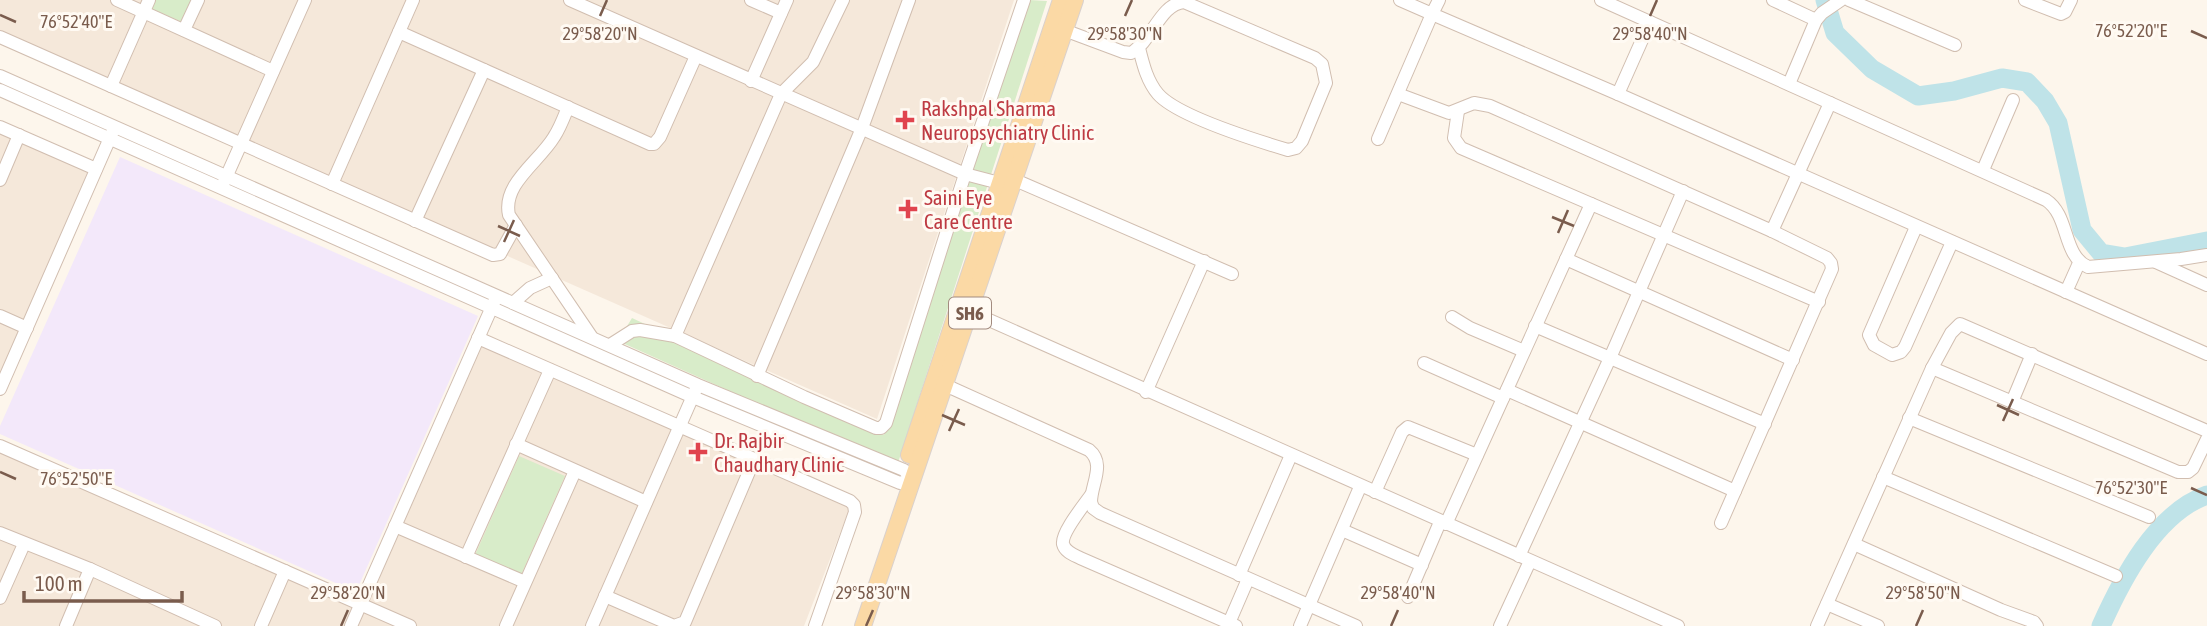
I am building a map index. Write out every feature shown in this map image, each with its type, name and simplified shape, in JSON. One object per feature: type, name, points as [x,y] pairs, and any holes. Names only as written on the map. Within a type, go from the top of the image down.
[{"type":"main road","name":"SH6","points":[[863,626],[905,477],[945,385],[971,312],[1061,0]]},
{"type":"main road","name":"SH6","points":[[852,626],[1075,0]]},
{"type":"street","points":[[117,0],[146,6],[184,30],[273,71]]},
{"type":"street","points":[[184,30],[198,0]]},
{"type":"street","points":[[224,182],[305,0]]},
{"type":"street","points":[[332,184],[413,0]]},
{"type":"street","points":[[570,0],[599,6],[696,56],[965,174],[1009,183],[1232,274]]},
{"type":"street","points":[[751,0],[781,13]]},
{"type":"street","points":[[751,81],[787,0]]},
{"type":"street","points":[[675,336],[781,94],[813,62],[843,0]]},
{"type":"street","points":[[757,376],[862,128],[909,0]]},
{"type":"street","points":[[610,345],[632,331],[675,336],[757,376],[881,428],[886,423],[965,174],[1024,0]]},
{"type":"street","points":[[1400,0],[2207,354]]},
{"type":"street","points":[[1378,139],[1439,0]]},
{"type":"street","points":[[1601,0],[1619,4],[1650,22],[1983,170],[2054,205],[2079,263],[2097,268],[2207,255]]},
{"type":"street","points":[[1773,0],[1828,10],[1788,84]]},
{"type":"street","points":[[1849,0],[1955,45]]},
{"type":"street","points":[[2025,0],[2061,14],[2071,0]]},
{"type":"street","points":[[1064,30],[1131,53],[1139,48],[1170,6],[1184,2],[1315,58],[1322,64],[1326,83],[1302,141],[1296,148],[1288,150],[1191,116],[1169,104],[1157,93],[1146,75],[1139,48]]},
{"type":"street","points":[[111,86],[146,6]]},
{"type":"street","points":[[1618,94],[1650,22]]},
{"type":"street","points":[[399,32],[654,144],[660,137],[696,56]]},
{"type":"street","points":[[0,37],[497,256],[516,225]]},
{"type":"street","points":[[415,221],[484,70]]},
{"type":"street","points":[[0,76],[112,133]]},
{"type":"street","points":[[0,90],[112,133],[695,391],[905,477]]},
{"type":"street","points":[[1398,94],[1440,111],[1458,111],[1474,103],[1490,106],[1772,231],[1821,254],[1831,263],[1830,276],[1721,523]]},
{"type":"street","points":[[1983,170],[2013,100]]},
{"type":"street","points":[[1772,231],[1830,103]]},
{"type":"street","points":[[568,107],[554,137],[514,186],[507,205],[509,215],[592,337]]},
{"type":"street","points":[[1458,111],[1454,138],[1461,148],[1819,302]]},
{"type":"street","points":[[0,127],[96,169]]},
{"type":"street","points":[[0,389],[112,133]]},
{"type":"street","points":[[0,180],[19,135]]},
{"type":"street","points":[[1500,626],[1524,558],[1581,422],[1683,191]]},
{"type":"street","points":[[1408,597],[1477,455],[1591,204]]},
{"type":"street","points":[[1916,227],[1869,334],[1874,345],[1892,355],[1897,355],[1905,347],[1952,242]]},
{"type":"street","points":[[1566,259],[1793,360]]},
{"type":"street","points":[[1146,392],[1203,261]]},
{"type":"street","points":[[2155,262],[2207,285]]},
{"type":"street","points":[[2067,292],[2079,263]]},
{"type":"street","points":[[513,303],[530,288],[552,278]]},
{"type":"street","points":[[494,302],[513,303],[592,337],[695,391]]},
{"type":"street","points":[[351,626],[494,302]]},
{"type":"street","points":[[971,312],[1678,626]]},
{"type":"street","points":[[0,316],[27,328]]},
{"type":"street","points":[[1451,317],[1469,328],[1524,351]]},
{"type":"street","points":[[1817,626],[1932,368],[1951,333],[1960,324],[2207,431]]},
{"type":"street","points":[[1535,326],[1765,424]]},
{"type":"street","points":[[478,338],[850,500],[855,512],[815,626]]},
{"type":"street","points":[[2012,402],[2032,354]]},
{"type":"street","points":[[1424,363],[1581,422],[1735,492]]},
{"type":"street","points":[[1932,368],[2178,472],[2188,472],[2193,468],[2207,439]]},
{"type":"street","points":[[466,557],[550,370]]},
{"type":"street","points":[[945,385],[1094,454],[1097,462],[1091,495],[1093,508],[1100,513],[1356,626]]},
{"type":"street","points":[[592,626],[695,391]]},
{"type":"street","points":[[1909,418],[2149,517]]},
{"type":"street","points":[[1375,492],[1402,432],[1408,427],[1477,455]]},
{"type":"street","points":[[516,444],[646,502]]},
{"type":"street","points":[[0,446],[410,626]]},
{"type":"street","points":[[1091,495],[1065,534],[1062,542],[1064,548],[1080,558],[1232,624],[1243,577],[1291,455]]},
{"type":"street","points":[[605,596],[674,626],[685,622],[754,460]]},
{"type":"street","points":[[506,626],[575,471]]},
{"type":"street","points":[[1884,477],[2116,576]]},
{"type":"street","points":[[1300,626],[1360,486]]},
{"type":"street","points":[[395,526],[525,582]]},
{"type":"street","points":[[1342,530],[1422,565]]},
{"type":"street","points":[[0,533],[90,569],[215,626]]},
{"type":"street","points":[[0,598],[24,544]]},
{"type":"street","points":[[1854,544],[2001,610],[2034,622],[2037,626]]},
{"type":"street","points":[[66,626],[90,569]]},
{"type":"street","points":[[261,626],[285,571]]},
{"type":"street","points":[[1827,604],[1878,626]]},
{"type":"shaded area","points":[[0,0],[1014,0],[877,419],[0,32]]},
{"type":"shaded area","points":[[0,133],[88,172],[0,374]]},
{"type":"shaded area","points":[[120,157],[478,316],[356,592],[0,434],[0,426]]},
{"type":"shaded area","points":[[481,345],[851,505],[804,626],[0,626],[0,452],[365,611]]},
{"type":"green space","points":[[154,0],[192,0],[182,22],[150,8]]},
{"type":"green space","points":[[1029,0],[1047,1],[897,466],[618,341],[632,318],[884,435]]},
{"type":"green space","points":[[519,456],[565,476],[521,575],[475,555]]},
{"type":"waterway","points":[[1825,0],[1835,33],[1872,69],[1918,96],[1954,91],[2002,78],[2027,82],[2045,101],[2058,123],[2082,230],[2101,253],[2125,257],[2207,241]]},
{"type":"waterway","points":[[2101,626],[2130,569],[2157,532],[2172,516],[2207,495]]},
{"type":"place","name":"Rakshpal Sharma Neuropsychiatry Clinic","points":[[905,120]]},
{"type":"place","name":"Saini Eye Care Centre","points":[[908,209]]},
{"type":"place","name":"Dr. Rajbir Chaudhary Clinic","points":[[698,452]]}]
